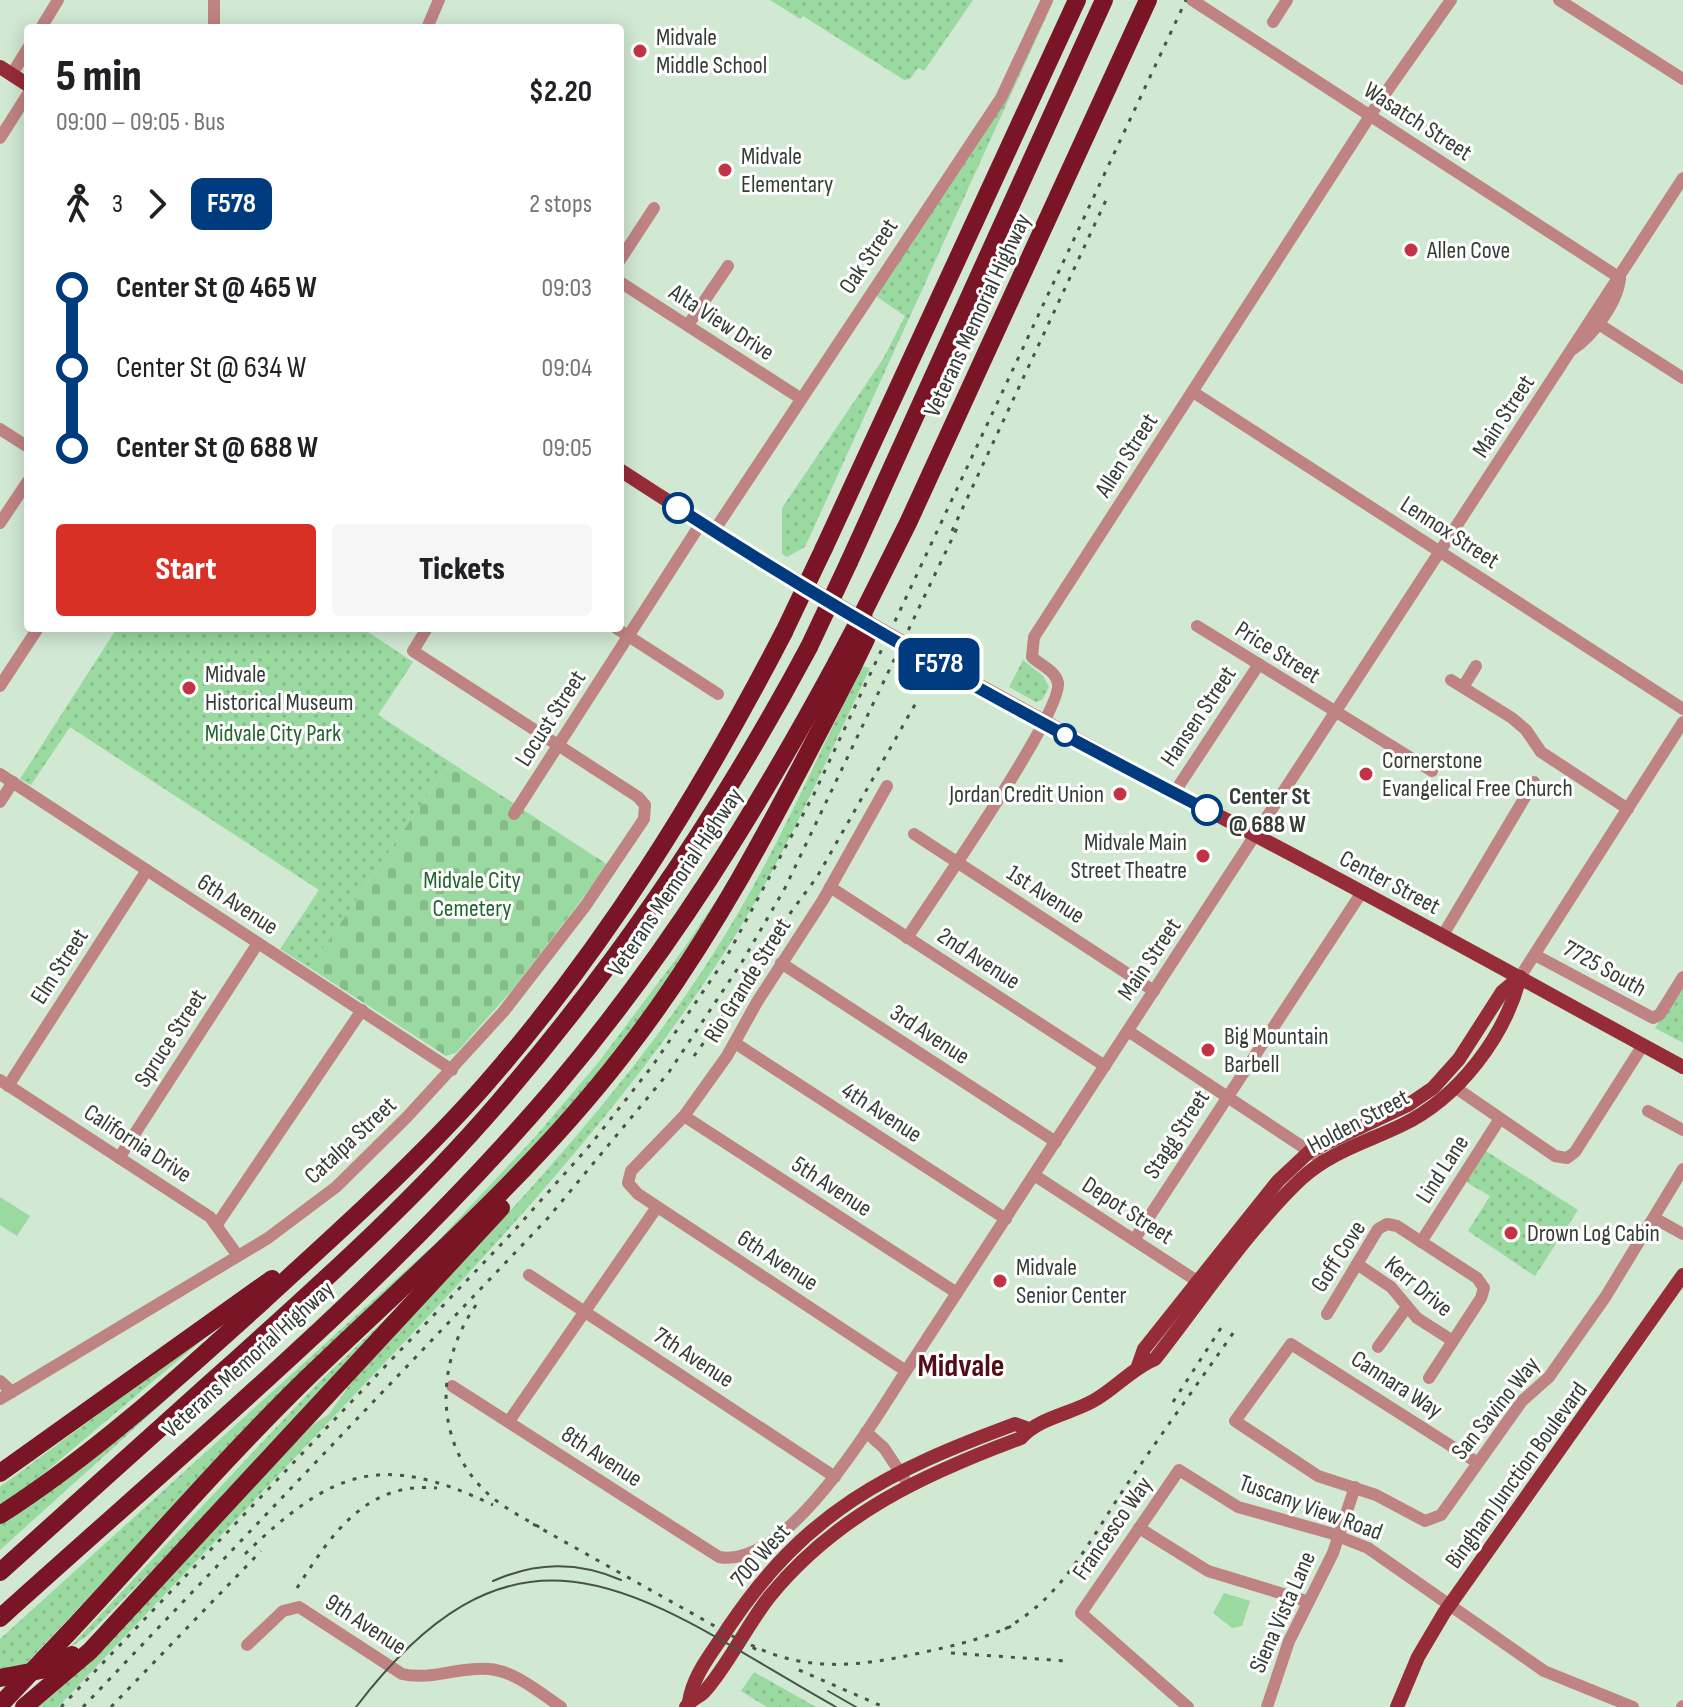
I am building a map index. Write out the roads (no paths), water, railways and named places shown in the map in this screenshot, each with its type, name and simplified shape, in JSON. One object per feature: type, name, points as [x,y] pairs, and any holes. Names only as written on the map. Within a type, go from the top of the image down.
[{"type":"highway","points":[[0,1515],[44,1485],[155,1396],[381,1193],[483,1087],[599,942],[670,836],[784,632],[1077,0]]},
{"type":"highway","name":"Veterans Memorial Highway","points":[[0,1572],[316,1288],[394,1213],[496,1106],[640,924],[740,770],[809,647],[1104,0]]},
{"type":"highway","name":"Veterans Memorial Highway","points":[[0,1618],[331,1318],[441,1213],[546,1097],[617,1009],[702,892],[844,666],[863,613],[1146,5]]},
{"type":"highway","points":[[24,1707],[90,1651],[106,1630],[511,1197],[584,1112],[694,956],[744,875],[844,666]]},
{"type":"highway","points":[[0,1705],[273,1413],[536,1157],[639,1034]]},
{"type":"highway","points":[[0,1473],[250,1295],[381,1193]]},
{"type":"highway","points":[[0,1678],[56,1664],[106,1630]]},
{"type":"main road","points":[[6,70],[24,82]]},
{"type":"main road","name":"Center Street","points":[[624,473],[707,527],[1042,723],[1443,935],[1683,1067]]},
{"type":"main road","name":"Holden Street","points":[[908,1484],[1021,1438],[1029,1429],[1103,1395],[1138,1366],[1155,1359],[1280,1201],[1324,1161],[1413,1119],[1456,1088],[1473,1069],[1515,999],[1520,977]]},
{"type":"main road","name":"Holden Street","points":[[1138,1366],[1144,1349],[1278,1181],[1310,1151],[1408,1105],[1433,1088],[1459,1059],[1502,992],[1520,977]]},
{"type":"main road","name":"Bingham Junction Boulevard","points":[[1397,1707],[1418,1657],[1450,1605],[1683,1275]]},
{"type":"main road","name":"Holden Street","points":[[900,1470],[1015,1424],[1029,1429]]},
{"type":"main road","name":"700 West","points":[[687,1704],[692,1684],[701,1669],[747,1601],[782,1559],[839,1509],[900,1470]]},
{"type":"main road","name":"700 West","points":[[687,1704],[704,1692],[754,1616],[798,1566],[859,1514],[908,1484]]},
{"type":"street","points":[[43,24],[58,0]]},
{"type":"street","points":[[214,0],[214,24]]},
{"type":"street","points":[[429,24],[439,0]]},
{"type":"street","name":"Oak Street","points":[[707,527],[800,398],[1001,98],[1047,0]]},
{"type":"street","name":"Wasatch Street","points":[[1192,0],[1620,278]]},
{"type":"street","points":[[1273,22],[1287,0]]},
{"type":"street","name":"Allen Street","points":[[907,938],[1042,723],[1058,686],[1054,674],[1032,657],[1032,641],[1370,116],[1451,0]]},
{"type":"street","points":[[1559,0],[1683,79]]},
{"type":"street","points":[[6,70],[24,52]]},
{"type":"street","points":[[0,138],[24,100]]},
{"type":"street","name":"Main Street","points":[[730,1559],[747,1556],[790,1524],[813,1506],[835,1477],[1683,178]]},
{"type":"street","points":[[624,252],[654,208]]},
{"type":"street","points":[[688,325],[728,266]]},
{"type":"street","name":"Main Street","points":[[1573,349],[1586,341],[1619,289],[1620,278]]},
{"type":"street","name":"Alta View Drive","points":[[624,285],[800,398]]},
{"type":"street","points":[[1597,323],[1683,378]]},
{"type":"street","name":"Lennox Street","points":[[1193,392],[1683,709]]},
{"type":"street","points":[[0,429],[24,444]]},
{"type":"street","points":[[0,523],[24,487]]},
{"type":"street","name":"Locust Street","points":[[514,814],[629,636],[707,527]]},
{"type":"street","name":"Price Street","points":[[1197,626],[1432,771]]},
{"type":"street","points":[[0,686],[35,632]]},
{"type":"street","points":[[425,632],[413,651],[558,746]]},
{"type":"street","points":[[622,632],[718,694]]},
{"type":"street","name":"Hansen Street","points":[[1174,793],[1259,664]]},
{"type":"street","points":[[1463,687],[1476,666]]},
{"type":"street","points":[[1451,680],[1519,724],[1541,752],[1628,809]]},
{"type":"street","name":"Holden Street","points":[[1520,977],[1683,722]]},
{"type":"street","name":"Catalpa Street","points":[[0,1399],[288,1225],[336,1187],[452,1070],[547,955],[644,819],[645,805],[638,797],[558,746]]},
{"type":"street","name":"6th Avenue","points":[[0,774],[452,1070]]},
{"type":"street","points":[[0,802],[13,782]]},
{"type":"street","points":[[1443,935],[1534,782]]},
{"type":"street","name":"Rio Grande Street","points":[[628,1183],[631,1171],[684,1116],[735,1043],[887,786]]},
{"type":"street","name":"1st Avenue","points":[[914,834],[1154,991]]},
{"type":"street","name":"Elm Street","points":[[4,1083],[147,870]]},
{"type":"street","name":"2nd Avenue","points":[[830,887],[1105,1066]]},
{"type":"street","name":"Stagg Street","points":[[1134,1240],[1362,892]]},
{"type":"street","name":"Spruce Street","points":[[119,1158],[258,943]]},
{"type":"street","name":"7725 South","points":[[1535,955],[1646,1016],[1656,1017],[1683,977]]},
{"type":"street","name":"3rd Avenue","points":[[781,963],[1056,1142]]},
{"type":"street","points":[[218,1223],[362,1010]]},
{"type":"street","points":[[1128,1031],[1324,1161]]},
{"type":"street","name":"4th Avenue","points":[[735,1043],[1006,1219]]},
{"type":"street","points":[[1456,1088],[1558,1158],[1569,1157],[1643,1045]]},
{"type":"street","name":"California Drive","points":[[4,1083],[218,1223],[238,1256]]},
{"type":"street","points":[[1648,1111],[1683,1130]]},
{"type":"street","name":"5th Avenue","points":[[684,1116],[957,1293]]},
{"type":"street","name":"Lind Lane","points":[[1421,1242],[1499,1120]]},
{"type":"street","name":"San Savino Way","points":[[1291,1344],[1235,1421],[1311,1472],[1355,1487],[1430,1521],[1441,1515],[1522,1401],[1555,1368],[1656,1219],[1683,1169]]},
{"type":"street","name":"Depot Street","points":[[1034,1175],[1197,1281]]},
{"type":"street","name":"6th Avenue","points":[[628,1183],[657,1207],[906,1371]]},
{"type":"street","points":[[509,1421],[657,1207]]},
{"type":"street","points":[[1656,1219],[1683,1234]]},
{"type":"street","name":"Goff Cove","points":[[1327,1314],[1378,1229],[1387,1224],[1421,1242]]},
{"type":"street","points":[[1421,1242],[1477,1278],[1484,1288],[1481,1298],[1429,1378]]},
{"type":"street","name":"Kerr Drive","points":[[1357,1264],[1391,1287],[1407,1307],[1453,1341]]},
{"type":"street","name":"7th Avenue","points":[[529,1275],[835,1477]]},
{"type":"street","points":[[1378,1347],[1407,1307]]},
{"type":"street","name":"Cannara Way","points":[[1291,1344],[1478,1463]]},
{"type":"street","points":[[0,1381],[12,1392]]},
{"type":"street","name":"8th Avenue","points":[[452,1386],[710,1553],[730,1559]]},
{"type":"street","points":[[866,1432],[900,1470],[908,1484]]},
{"type":"street","name":"Tuscany View Road","points":[[1179,1470],[1238,1507],[1339,1536],[1376,1553],[1553,1676],[1633,1707]]},
{"type":"street","name":"Francesco Way","points":[[1179,1470],[1081,1613],[1188,1707]]},
{"type":"street","name":"Siena Vista Lane","points":[[1267,1707],[1306,1601],[1339,1536],[1355,1487]]},
{"type":"street","points":[[1139,1528],[1208,1571],[1306,1601]]},
{"type":"street","name":"9th Avenue","points":[[247,1645],[283,1611],[299,1607],[402,1674],[421,1677],[491,1669],[517,1679],[561,1707]]},
{"type":"tram line","points":[[493,1581],[525,1570],[557,1566],[588,1569],[621,1580]]},
{"type":"tram line","points":[[356,1707],[417,1639],[476,1599],[532,1582],[588,1584],[645,1602],[705,1631],[836,1707]]},
{"type":"tram line","points":[[828,1691],[856,1707]]},
{"type":"railway","points":[[61,1707],[512,1233],[591,1144],[653,1065],[726,958],[814,794],[1186,0]]},
{"type":"railway","points":[[952,531],[1107,198]]},
{"type":"railway","points":[[83,1707],[548,1218],[669,1072],[742,962],[785,888],[960,522]]},
{"type":"railway","points":[[754,962],[817,877],[917,701]]},
{"type":"railway","points":[[694,1056],[750,978]]},
{"type":"railway","points":[[476,1305],[453,1351],[448,1376],[446,1401],[456,1449],[469,1472],[486,1492],[543,1529]]},
{"type":"railway","points":[[1173,1402],[1221,1328]]},
{"type":"railway","points":[[1005,1629],[1045,1599],[1076,1562],[1236,1329]]},
{"type":"railway","points":[[245,1554],[305,1503],[332,1487],[360,1478],[388,1475],[419,1478],[454,1488],[493,1505]]},
{"type":"railway","points":[[297,1588],[338,1531],[370,1503],[390,1493],[412,1488],[437,1488]]},
{"type":"railway","points":[[533,1524],[759,1651]]},
{"type":"railway","points":[[111,1707],[261,1551]]},
{"type":"railway","points":[[751,1645],[793,1660],[855,1664],[944,1648],[1014,1625]]},
{"type":"railway","points":[[951,1653],[1067,1661]]},
{"type":"railway","points":[[799,1670],[884,1707]]},
{"type":"place","name":"Midvale Middle School","points":[[640,51]]},
{"type":"place","name":"Midvale Elementary","points":[[725,170]]},
{"type":"place","name":"Allen Cove","points":[[1411,250]]},
{"type":"place","name":"Midvale Historical Museum","points":[[189,688]]},
{"type":"place","name":"Cornerstone Evangelical Free Church","points":[[1366,774]]},
{"type":"place","name":"Jordan Credit Union","points":[[1120,794]]},
{"type":"place","name":"Center St @ 688 W","points":[[1207,810]]},
{"type":"place","name":"Midvale Main Street Theatre","points":[[1203,856]]},
{"type":"place","name":"Big Mountain Barbell","points":[[1208,1050]]},
{"type":"place","name":"Drown Log Cabin","points":[[1511,1233]]},
{"type":"place","name":"Midvale Senior Center","points":[[1000,1281]]},
{"type":"district","name":"Midvale","points":[[961,1365]]},
{"type":"park label","name":"Midvale City Park","points":[[273,733]]},
{"type":"park label","name":"Midvale City Cemetery","points":[[472,894]]}]
